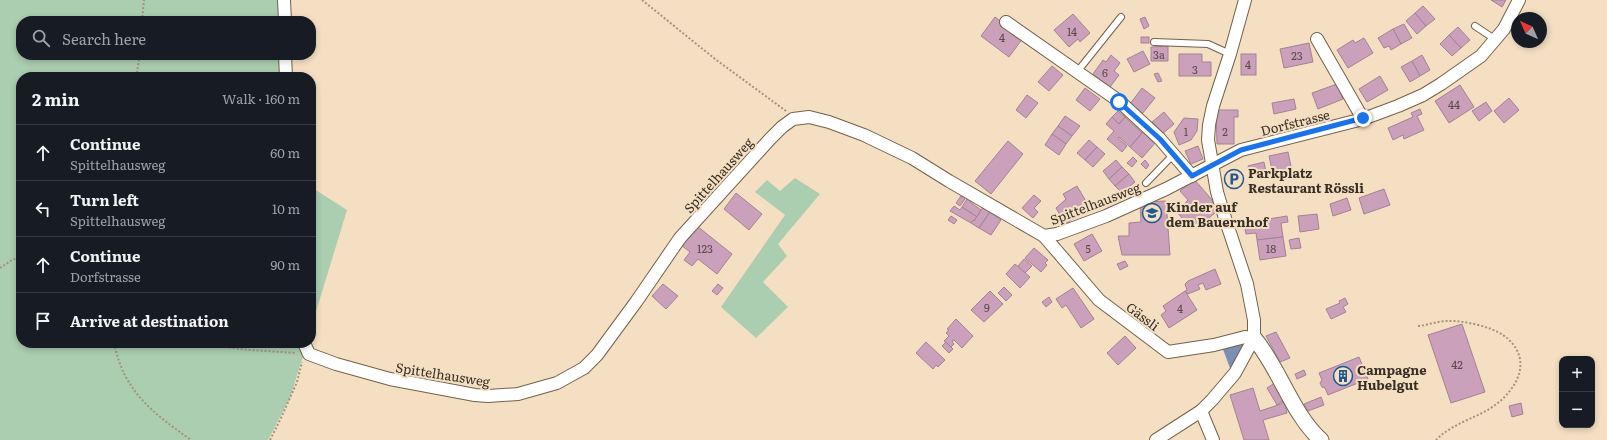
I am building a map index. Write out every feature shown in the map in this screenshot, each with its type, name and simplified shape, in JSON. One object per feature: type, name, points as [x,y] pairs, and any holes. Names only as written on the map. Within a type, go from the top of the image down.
[{"type":"street","points":[[284,0],[285,16]]},
{"type":"street","points":[[1156,440],[1201,411],[1235,373],[1254,338],[1254,320],[1247,284],[1217,192],[1208,140],[1212,106],[1230,54],[1245,0]]},
{"type":"street","name":"Dorfstrasse","points":[[1213,164],[1241,150],[1363,118],[1398,106],[1441,84],[1481,56],[1496,40],[1504,29],[1519,0]]},
{"type":"street","points":[[1006,22],[1119,102],[1160,139],[1192,176]]},
{"type":"street","points":[[1317,39],[1363,118]]},
{"type":"street","points":[[285,60],[286,72]]},
{"type":"street","name":"Spittelhausweg","points":[[306,348],[336,364],[390,379],[475,395],[488,396],[518,394],[557,383],[584,368],[596,355],[636,302],[680,238],[770,139],[793,119],[803,117],[816,118],[864,135],[912,158],[949,182],[1044,236],[1057,234],[1106,216],[1192,176],[1213,164]]},
{"type":"street","name":"Gässli","points":[[1044,236],[1099,300],[1168,352],[1214,345],[1245,337],[1254,338]]},
{"type":"street","points":[[1254,338],[1266,354],[1304,421],[1317,438]]},
{"type":"street","points":[[1201,411],[1213,440]]},
{"type":"lane","points":[[1077,72],[1121,17]]},
{"type":"lane","points":[[1475,26],[1496,40]]},
{"type":"lane","points":[[1154,42],[1208,44],[1230,54]]},
{"type":"lane","points":[[1146,183],[1173,155]]},
{"type":"path","points":[[142,16],[144,0]]},
{"type":"path","points":[[642,0],[715,59],[782,108],[793,119]]},
{"type":"path","points":[[137,72],[139,60]]},
{"type":"path","points":[[0,268],[16,258]]},
{"type":"path","points":[[1418,326],[1448,320],[1483,326],[1499,332],[1512,341],[1519,352],[1522,364],[1518,378],[1508,392],[1491,407],[1457,424],[1436,440]]},
{"type":"path","points":[[115,348],[132,388],[153,412],[191,440]]},
{"type":"path","points":[[233,348],[250,350],[306,348],[305,357],[297,382],[270,440]]},
{"type":"green space","points":[[0,0],[280,0],[280,16],[16,16],[16,60],[281,60],[280,72],[16,72],[16,348],[305,348],[290,398],[268,440],[0,440]]},
{"type":"green space","points":[[795,178],[820,194],[778,244],[787,256],[763,282],[788,307],[756,338],[721,307],[785,215],[755,192],[767,180],[780,191]]},
{"type":"green space","points":[[316,190],[347,210],[316,312]]},
{"type":"water","points":[[1231,342],[1244,345],[1230,368],[1221,344]]},
{"type":"building","points":[[1491,0],[1506,0],[1502,7]]},
{"type":"building","points":[[1423,6],[1435,19],[1426,26],[1415,13]]},
{"type":"building","points":[[1415,13],[1426,26],[1417,34],[1406,21]]},
{"type":"building","points":[[1073,14],[1090,33],[1080,42],[1078,39],[1069,47],[1054,30]]},
{"type":"building","points":[[995,17],[1023,38],[1009,57],[981,36]]},
{"type":"building","points":[[1145,17],[1149,26],[1144,29],[1140,19]]},
{"type":"building","points":[[1404,24],[1412,38],[1401,44],[1393,29]]},
{"type":"building","points":[[1458,27],[1470,40],[1461,48],[1449,35]]},
{"type":"building","points":[[1393,29],[1401,44],[1391,50],[1389,46],[1384,48],[1378,38]]},
{"type":"building","points":[[1449,35],[1461,48],[1452,56],[1440,44]]},
{"type":"building","points":[[1141,37],[1149,37],[1149,43],[1141,43]]},
{"type":"building","points":[[1364,38],[1373,53],[1348,68],[1337,50],[1353,40],[1355,43]]},
{"type":"building","points":[[1309,43],[1313,62],[1284,68],[1280,49]]},
{"type":"building","points":[[1168,46],[1168,61],[1151,61],[1151,47]]},
{"type":"building","points":[[1143,51],[1150,64],[1134,72],[1127,59]]},
{"type":"building","points":[[1179,54],[1202,54],[1202,62],[1211,62],[1211,76],[1179,76]]},
{"type":"building","points":[[1241,54],[1256,54],[1256,75],[1241,75]]},
{"type":"building","points":[[1111,55],[1120,63],[1114,71],[1119,75],[1110,87],[1093,74],[1103,60],[1106,62]]},
{"type":"building","points":[[1422,55],[1430,70],[1420,76],[1412,61]]},
{"type":"building","points":[[1412,61],[1420,76],[1410,82],[1401,67]]},
{"type":"building","points":[[1052,66],[1063,75],[1049,91],[1038,82]]},
{"type":"building","points":[[1158,73],[1162,81],[1158,82],[1154,74]]},
{"type":"building","points":[[1380,76],[1388,90],[1367,102],[1359,89]]},
{"type":"building","points":[[1337,84],[1343,99],[1318,109],[1312,93]]},
{"type":"building","points":[[1460,85],[1474,107],[1449,123],[1435,101]]},
{"type":"building","points":[[1085,88],[1100,99],[1090,111],[1076,100]]},
{"type":"building","points":[[1142,88],[1155,98],[1142,114],[1130,104]]},
{"type":"building","points":[[1027,95],[1038,103],[1026,118],[1016,110]]},
{"type":"building","points":[[1509,98],[1519,110],[1504,123],[1494,111]]},
{"type":"building","points":[[1294,99],[1296,109],[1274,114],[1272,103]]},
{"type":"building","points":[[1486,102],[1492,111],[1479,121],[1472,111]]},
{"type":"building","points":[[1420,109],[1422,114],[1417,116],[1424,130],[1404,139],[1403,135],[1393,140],[1388,128],[1413,117],[1411,113]]},
{"type":"building","points":[[1216,110],[1238,110],[1238,117],[1234,117],[1234,144],[1217,144]]},
{"type":"building","points":[[1118,111],[1125,117],[1119,124],[1112,117]]},
{"type":"building","points":[[1164,112],[1174,124],[1162,134],[1152,122]]},
{"type":"building","points":[[1065,116],[1080,126],[1072,136],[1058,126]]},
{"type":"building","points":[[1112,117],[1119,124],[1125,117],[1142,133],[1130,147],[1119,137],[1118,138],[1127,146],[1122,152],[1107,139],[1114,131],[1106,124]]},
{"type":"building","points":[[1184,118],[1198,119],[1197,131],[1191,140],[1179,145],[1174,132]]},
{"type":"building","points":[[1058,126],[1072,136],[1066,144],[1052,134]]},
{"type":"building","points":[[1144,131],[1156,142],[1142,158],[1130,147]]},
{"type":"building","points":[[1052,134],[1066,144],[1059,155],[1045,145]]},
{"type":"building","points":[[1089,140],[1097,147],[1085,160],[1077,153]]},
{"type":"building","points":[[1008,141],[1023,154],[991,194],[975,181]]},
{"type":"building","points":[[1198,146],[1203,159],[1191,164],[1185,151]]},
{"type":"building","points":[[1097,147],[1105,154],[1093,167],[1085,160]]},
{"type":"building","points":[[1288,152],[1292,171],[1273,175],[1269,156]]},
{"type":"building","points":[[1133,157],[1137,161],[1132,167],[1127,163]]},
{"type":"building","points":[[1116,160],[1122,167],[1109,179],[1103,171]]},
{"type":"building","points":[[1145,160],[1149,165],[1146,169],[1141,164]]},
{"type":"building","points":[[1264,162],[1266,172],[1250,176],[1248,166]]},
{"type":"building","points":[[1122,167],[1129,174],[1115,186],[1109,179]]},
{"type":"building","points":[[1129,174],[1135,182],[1122,193],[1115,186]]},
{"type":"building","points":[[1194,179],[1212,200],[1216,212],[1202,224],[1199,221],[1195,224],[1187,224],[1177,212],[1188,200],[1180,191]]},
{"type":"building","points":[[1077,186],[1090,208],[1065,224],[1056,208],[1066,199],[1063,194]]},
{"type":"building","points":[[1384,189],[1390,205],[1364,214],[1359,198]]},
{"type":"building","points":[[736,193],[762,214],[749,230],[724,209]]},
{"type":"building","points":[[1034,195],[1041,201],[1034,208],[1038,212],[1033,218],[1022,208]]},
{"type":"building","points":[[961,196],[965,199],[960,206],[956,203]]},
{"type":"building","points":[[1347,198],[1351,210],[1333,216],[1330,204]]},
{"type":"building","points":[[967,199],[981,210],[977,217],[962,207]]},
{"type":"building","points":[[1166,201],[1170,255],[1122,255],[1118,236],[1129,236],[1129,223],[1141,222],[1140,202]]},
{"type":"building","points":[[954,206],[960,210],[962,207],[977,217],[971,223],[950,211]]},
{"type":"building","points":[[983,207],[990,212],[979,228],[971,223]]},
{"type":"building","points":[[990,212],[1001,220],[991,235],[979,228]]},
{"type":"building","points":[[1317,214],[1319,229],[1300,232],[1298,216]]},
{"type":"building","points":[[951,216],[957,220],[954,224],[948,220]]},
{"type":"building","points":[[1287,216],[1288,222],[1281,223],[1283,237],[1257,240],[1256,233],[1246,234],[1244,223]]},
{"type":"building","points":[[697,226],[732,254],[717,274],[698,259],[692,266],[684,260],[690,252],[681,245]]},
{"type":"building","points":[[1092,234],[1102,251],[1084,261],[1074,244]]},
{"type":"building","points":[[1283,237],[1286,256],[1260,260],[1257,240]]},
{"type":"building","points":[[1299,238],[1301,248],[1291,249],[1289,240]]},
{"type":"building","points":[[1034,248],[1048,260],[1045,263],[1047,265],[1041,272],[1025,258]]},
{"type":"building","points":[[1024,259],[1032,266],[1025,273],[1018,266]]},
{"type":"building","points":[[1125,261],[1128,266],[1120,270],[1117,264]]},
{"type":"building","points":[[1015,264],[1030,277],[1020,288],[1006,274]]},
{"type":"building","points":[[1215,269],[1221,284],[1206,290],[1203,283],[1198,285],[1200,289],[1188,294],[1185,291],[1187,290],[1185,284],[1188,281]]},
{"type":"building","points":[[663,284],[678,296],[666,309],[652,296]]},
{"type":"building","points":[[718,284],[723,288],[717,295],[712,291]]},
{"type":"building","points":[[1004,287],[1012,295],[1006,301],[998,293]]},
{"type":"building","points":[[1073,288],[1094,319],[1081,328],[1066,305],[1062,308],[1056,299]]},
{"type":"building","points":[[990,291],[1003,304],[984,322],[971,310]]},
{"type":"building","points":[[1185,291],[1197,310],[1169,328],[1161,315],[1166,311],[1163,306]]},
{"type":"building","points":[[1049,297],[1052,302],[1046,307],[1042,302]]},
{"type":"building","points":[[1345,298],[1348,304],[1343,307],[1346,312],[1331,319],[1326,309],[1340,303],[1339,301]]},
{"type":"building","points":[[956,319],[973,336],[962,348],[954,340],[952,341],[954,344],[951,347],[944,341],[949,336],[946,333],[949,330],[947,329]]},
{"type":"building","points":[[1462,324],[1485,392],[1451,403],[1428,335]]},
{"type":"building","points":[[1276,332],[1290,358],[1280,362],[1266,336]]},
{"type":"building","points":[[1125,336],[1136,348],[1118,365],[1107,353]]},
{"type":"building","points":[[926,342],[945,360],[938,367],[936,365],[933,369],[916,353]]},
{"type":"building","points":[[946,342],[953,349],[949,353],[942,346]]},
{"type":"building","name":"Campagne Hubelgut","points":[[1359,357],[1368,379],[1328,395],[1325,388],[1322,387],[1320,383],[1322,380],[1319,373]]},
{"type":"building","points":[[1304,370],[1306,375],[1297,379],[1295,374]]},
{"type":"building","points":[[1276,382],[1286,399],[1277,405],[1267,388]]},
{"type":"building","points":[[1253,388],[1260,411],[1281,404],[1284,400],[1287,413],[1263,420],[1269,440],[1244,440],[1230,395]]},
{"type":"building","points":[[1321,397],[1324,405],[1308,411],[1304,404]]},
{"type":"building","points":[[1521,403],[1523,414],[1512,417],[1509,406]]},
{"type":"place","name":"Parkplatz Restaurant Rössli","points":[[1234,179]]},
{"type":"place","name":"Kinder auf dem Bauernhof","points":[[1152,213]]},
{"type":"place","name":"Campagne Hubelgut","points":[[1343,376]]},
{"type":"route","points":[[1119,102],[1160,139],[1192,176],[1224,157],[1241,150],[1363,118]]}]
